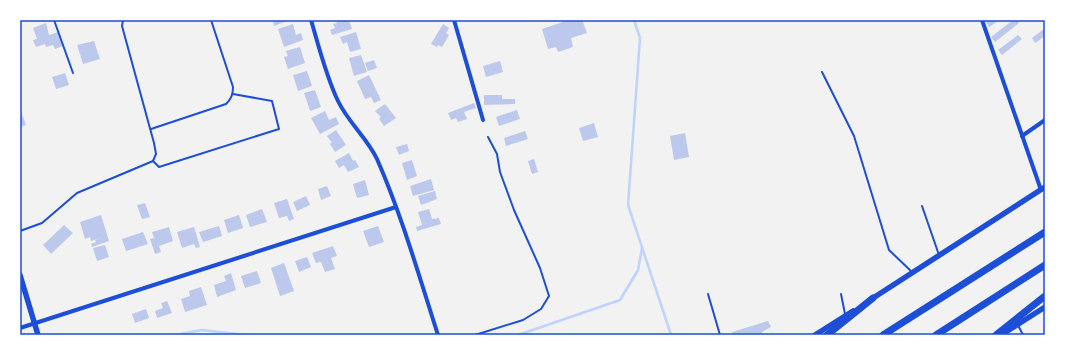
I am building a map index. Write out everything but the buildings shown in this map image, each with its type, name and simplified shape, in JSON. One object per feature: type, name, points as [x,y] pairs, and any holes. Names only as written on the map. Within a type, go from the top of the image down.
[{"type":"highway","points":[[883,335],[1045,232]]},
{"type":"highway","points":[[936,335],[1045,265]]},
{"type":"highway","points":[[996,335],[1045,296]]},
{"type":"highway","points":[[827,335],[873,298]]},
{"type":"main road","points":[[815,335],[1043,189]]},
{"type":"main road","points":[[20,275],[38,335]]},
{"type":"main road","points":[[1001,335],[1010,333],[1018,324],[1045,307]]},
{"type":"street","points":[[311,20],[338,102],[371,148],[396,207],[438,335]]},
{"type":"street","points":[[454,20],[483,120]]},
{"type":"street","points":[[982,20],[1022,136],[1043,189]]},
{"type":"street","points":[[1022,136],[1045,120]]},
{"type":"street","points":[[20,328],[396,207]]},
{"type":"lane","points":[[54,20],[73,73]]},
{"type":"lane","points":[[20,231],[42,223],[78,193],[153,161],[156,154],[122,26],[123,20]]},
{"type":"lane","points":[[150,129],[226,104],[230,100],[233,94],[233,87],[211,20]]},
{"type":"lane","points":[[822,72],[854,136],[890,250],[913,273]]},
{"type":"lane","points":[[153,161],[159,167],[279,129],[272,101],[233,94]]},
{"type":"lane","points":[[475,335],[523,320],[541,309],[549,296],[540,268],[514,210],[500,172],[496,154],[488,137]]},
{"type":"lane","points":[[922,206],[939,256]]},
{"type":"lane","points":[[708,294],[720,335]]},
{"type":"lane","points":[[841,294],[845,316]]},
{"type":"lane","points":[[1018,324],[1023,335]]},
{"type":"waterway","points":[[634,20],[640,38],[628,205],[671,335]]},
{"type":"waterway","points":[[518,335],[620,300],[638,270],[642,248]]},
{"type":"waterway","points":[[175,335],[202,330],[246,335]]}]
